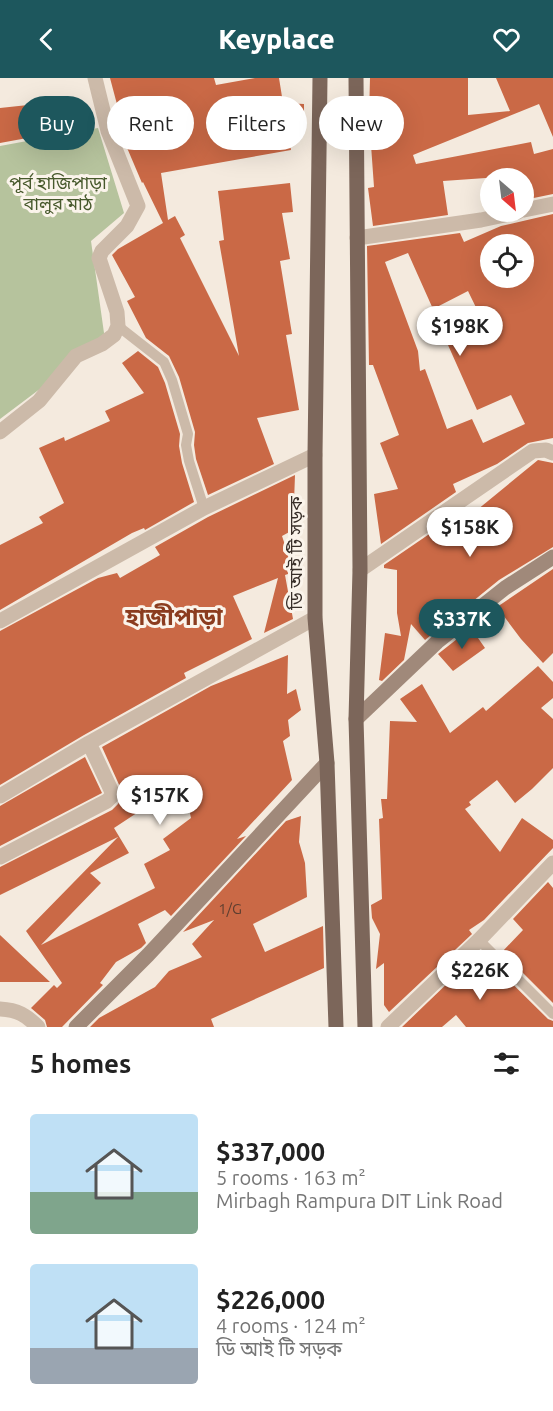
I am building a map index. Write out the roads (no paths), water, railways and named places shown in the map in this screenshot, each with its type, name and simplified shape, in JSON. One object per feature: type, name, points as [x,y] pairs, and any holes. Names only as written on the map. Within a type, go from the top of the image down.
[{"type":"main road","name":"ডি আই টি সড়ক","points":[[320,78],[315,618],[327,763],[336,1027]]},
{"type":"main road","points":[[356,78],[360,570],[356,719],[365,1027]]},
{"type":"street","points":[[0,432],[39,401],[76,356],[102,344],[114,335],[118,326],[117,312],[99,258],[102,251],[127,226],[138,206],[108,131],[95,78]]},
{"type":"street","points":[[534,208],[553,204]]},
{"type":"street","points":[[357,238],[480,220]]},
{"type":"street","points":[[360,570],[533,451],[546,450],[553,453]]},
{"type":"street","points":[[0,621],[204,508],[315,455]]},
{"type":"street","points":[[356,719],[437,642],[505,588],[553,557]]},
{"type":"street","points":[[0,796],[89,743],[315,618]]},
{"type":"street","points":[[0,857],[111,797],[112,792],[89,743]]},
{"type":"street","points":[[76,1027],[148,955],[327,763]]},
{"type":"street","points":[[388,1027],[479,940],[553,863]]},
{"type":"street","points":[[0,1009],[9,1009],[26,1015],[38,1027]]},
{"type":"lane","points":[[118,326],[164,362],[188,434],[186,445],[189,462],[204,508]]},
{"type":"lane","points":[[479,940],[553,1014]]},
{"type":"district","name":"হাজীপাড়া","points":[[174,617]]},
{"type":"park label","name":"পূর্ব হাজিপাড়া বালুর মাঠ","points":[[58,193]]}]
